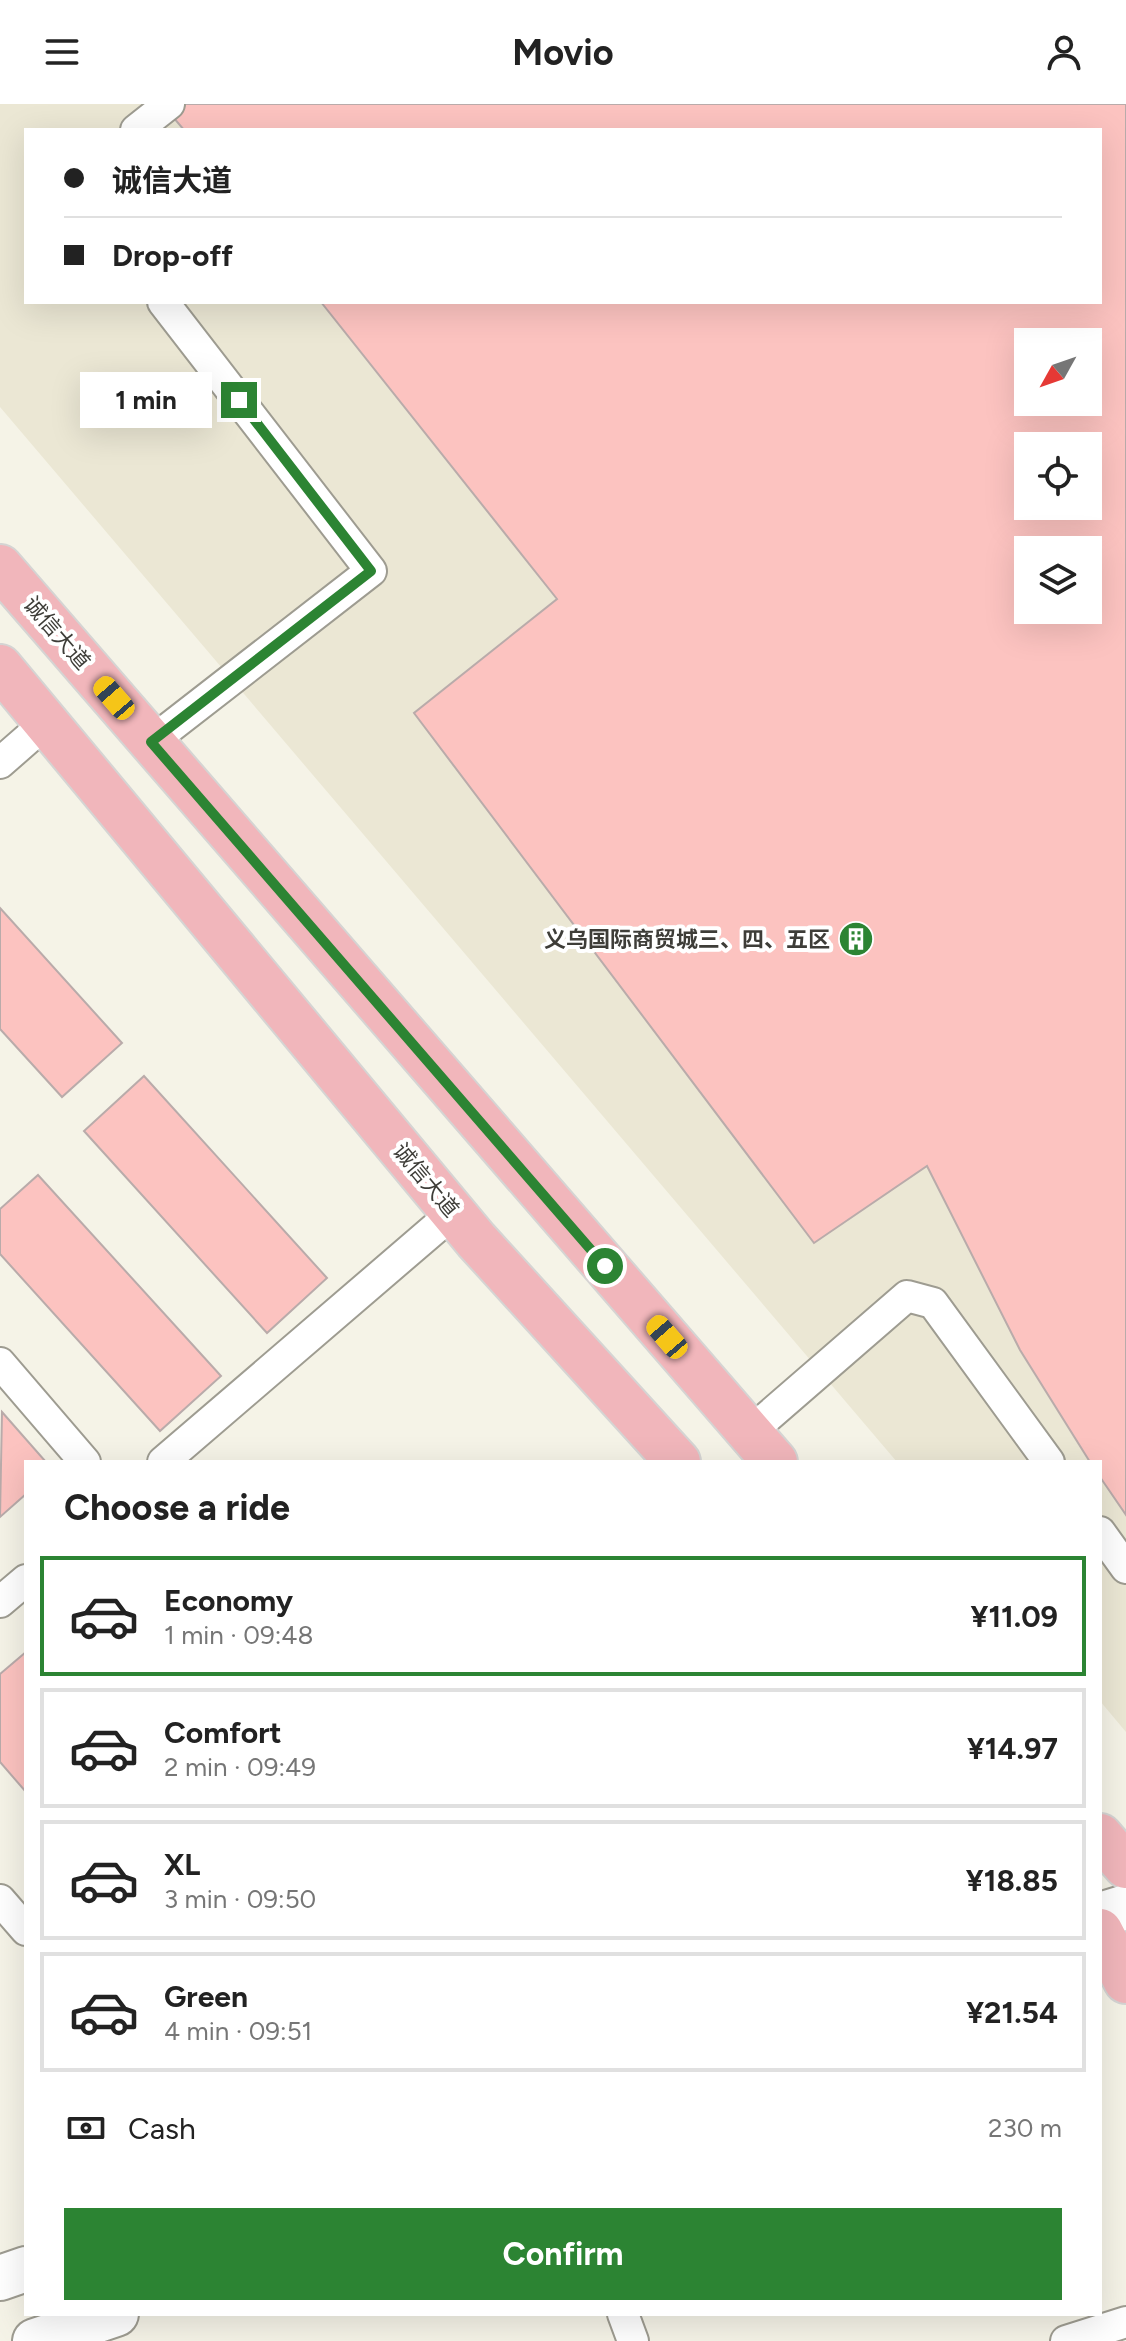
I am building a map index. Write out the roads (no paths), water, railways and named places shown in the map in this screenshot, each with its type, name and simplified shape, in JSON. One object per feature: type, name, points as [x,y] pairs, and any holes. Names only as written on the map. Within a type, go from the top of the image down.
[{"type":"main road","name":"诚信大道","points":[[0,567],[762,1447]]},
{"type":"main road","name":"诚信大道","points":[[0,667],[453,1213],[676,1460]]},
{"type":"main road","points":[[1102,1838],[1126,1866]]},
{"type":"main road","points":[[1102,1914],[1126,1907]]},
{"type":"main road","points":[[1102,1936],[1119,1979]]},
{"type":"main road","points":[[0,2278],[24,2270]]},
{"type":"main road","points":[[35,2341],[110,2316]]},
{"type":"street","points":[[139,128],[169,104]]},
{"type":"street","points":[[151,742],[371,571],[165,304]]},
{"type":"street","points":[[0,763],[32,735]]},
{"type":"street","points":[[165,1460],[453,1213]]},
{"type":"street","points":[[762,1447],[907,1296],[933,1303],[1048,1460]]},
{"type":"street","points":[[0,1363],[83,1460]]},
{"type":"street","points":[[1102,1535],[1126,1568]]},
{"type":"street","points":[[0,1602],[24,1582]]},
{"type":"street","points":[[0,1900],[24,1928]]},
{"type":"street","points":[[624,2316],[633,2341]]},
{"type":"street","points":[[1066,2341],[1126,2322]]},
{"type":"place","name":"义乌国际商贸城三、四、五区","points":[[856,939]]}]
